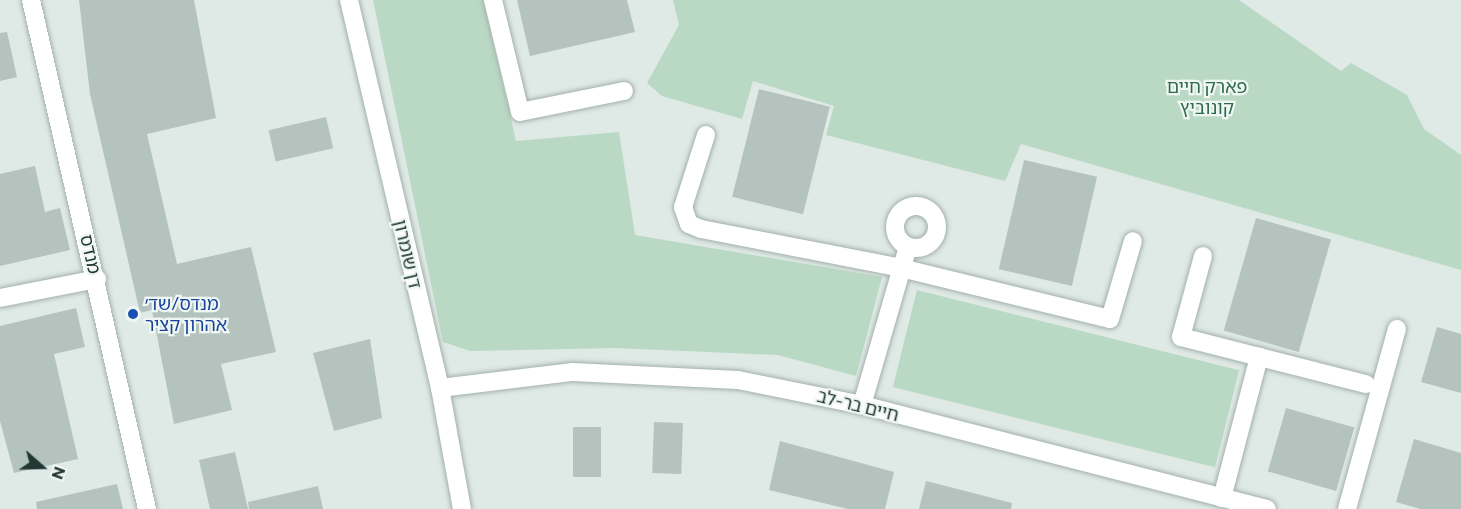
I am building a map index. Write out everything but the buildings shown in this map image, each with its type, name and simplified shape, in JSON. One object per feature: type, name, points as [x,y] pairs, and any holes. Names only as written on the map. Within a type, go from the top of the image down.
[{"type":"street","name":"מנדס","points":[[31,0],[97,279],[147,509]]},
{"type":"street","name":"דן שומרון","points":[[349,0],[440,388],[462,509]]},
{"type":"street","points":[[493,0],[520,112],[624,91]]},
{"type":"street","points":[[706,135],[683,207],[689,225],[901,268],[1110,319],[1133,241]]},
{"type":"street","points":[[862,405],[908,247]]},
{"type":"street","points":[[1203,256],[1181,337],[1366,384]]},
{"type":"street","points":[[0,298],[97,279]]},
{"type":"street","points":[[1347,509],[1397,329]]},
{"type":"street","points":[[1222,498],[1259,357]]},
{"type":"street","name":"חיים בר-לב","points":[[440,388],[513,375],[644,372],[738,380],[862,405],[1267,509]]},
{"type":"green space","points":[[373,0],[483,0],[516,141],[619,132],[635,235],[882,277],[856,376],[778,355],[616,348],[470,351],[443,342]]},
{"type":"green space","name":"פארק חיים קונוביץ","points":[[673,0],[1239,0],[1341,71],[1351,63],[1407,95],[1424,129],[1461,155],[1461,270],[1021,144],[1005,181],[826,135],[834,106],[753,81],[742,119],[662,96],[647,83],[679,25]]},
{"type":"green space","points":[[917,290],[1239,370],[1215,467],[893,387]]},
{"type":"place","name":"מנדס/שד׳ אהרון קציר","points":[[133,314]]}]
